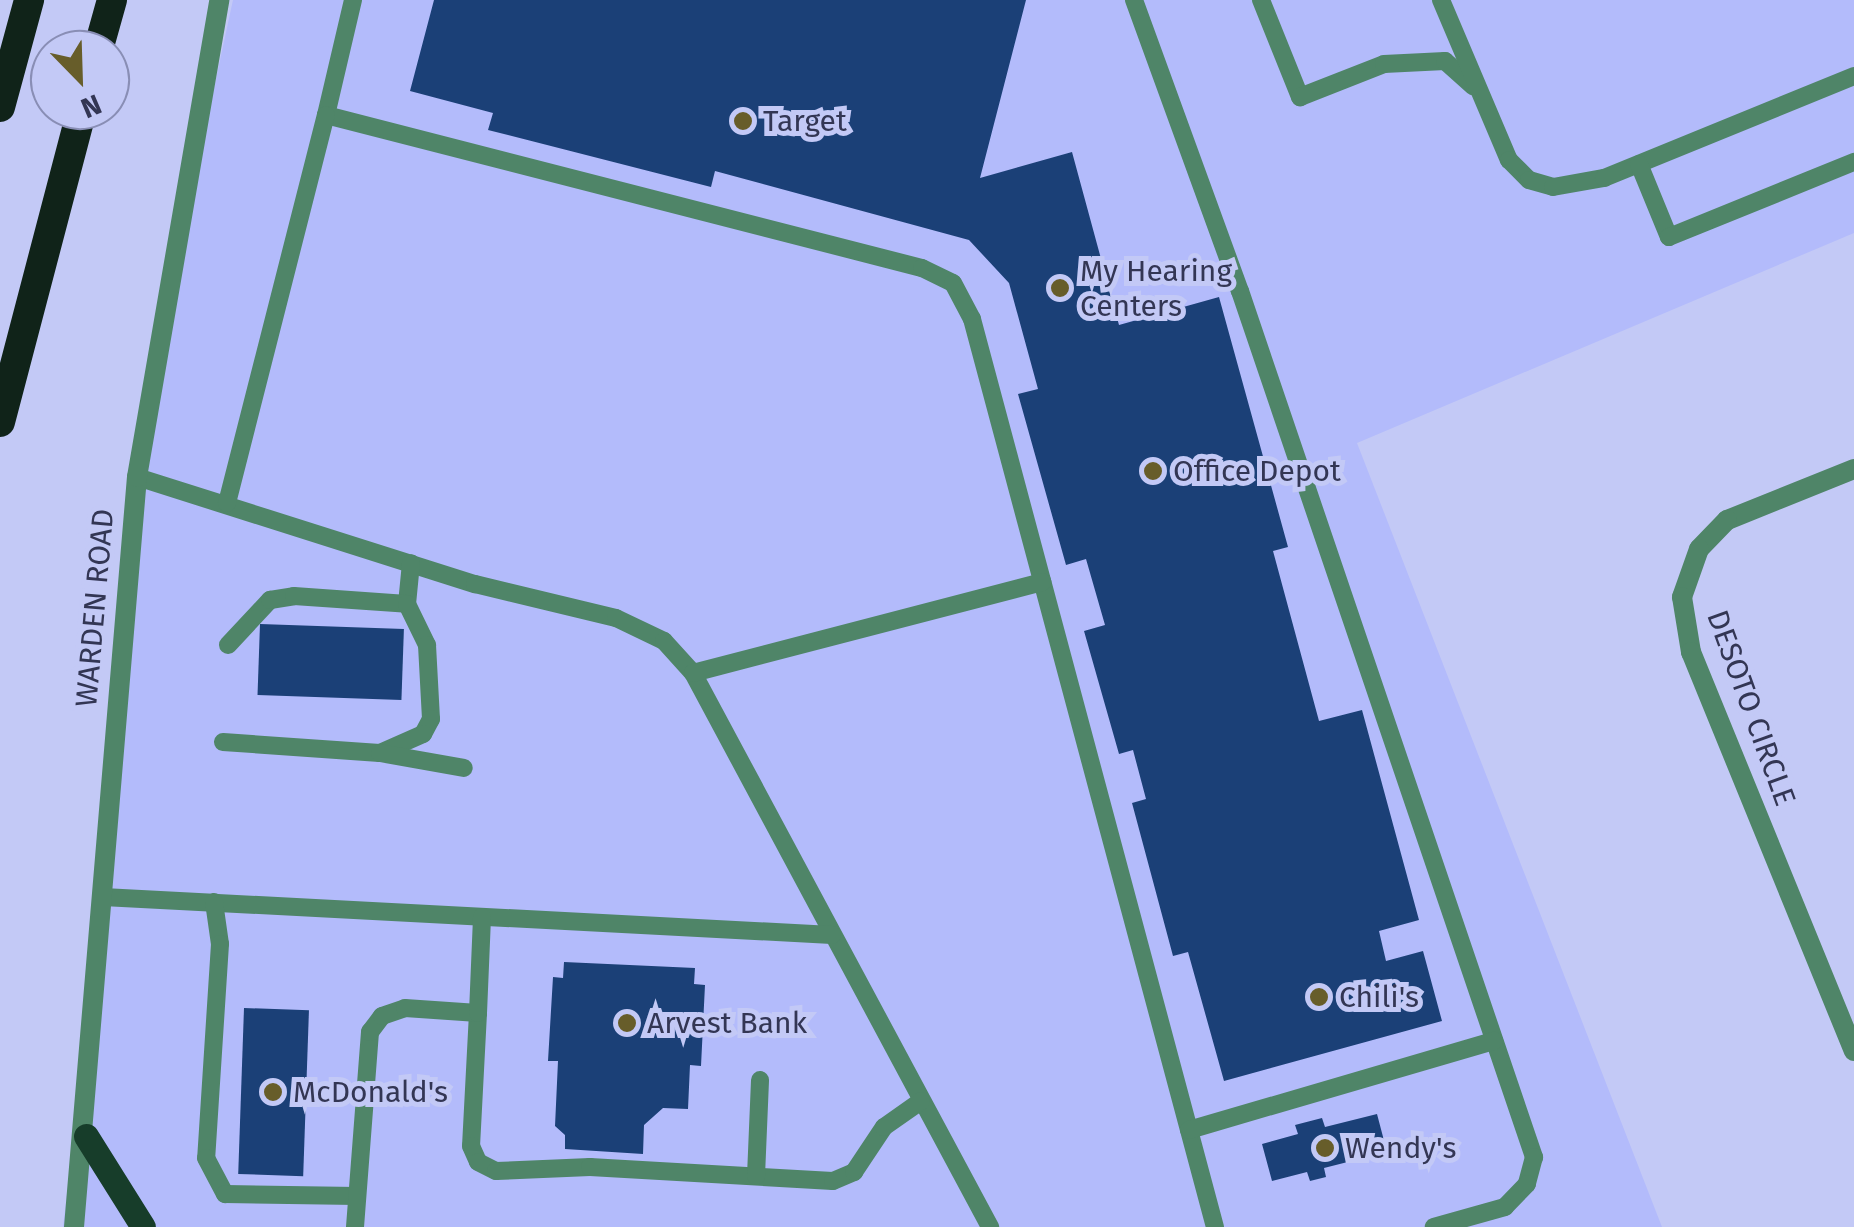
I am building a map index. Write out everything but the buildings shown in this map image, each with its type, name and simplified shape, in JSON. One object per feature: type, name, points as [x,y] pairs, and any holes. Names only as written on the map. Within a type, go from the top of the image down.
[{"type":"highway","points":[[0,106],[29,0]]},
{"type":"highway","points":[[104,30],[112,0]]},
{"type":"highway","points":[[0,422],[77,130]]},
{"type":"main road","points":[[86,1136],[143,1227]]},
{"type":"street","name":"WARDEN ROAD","points":[[74,1227],[86,1136],[137,477],[174,227],[218,0]]},
{"type":"street","name":"DESOTO CIRCLE","points":[[1854,469],[1727,520],[1699,549],[1682,597],[1692,652],[1854,1051]]},
{"type":"lane","points":[[227,503],[354,0]]},
{"type":"lane","points":[[1134,0],[1240,291],[1534,1157],[1527,1184],[1505,1207],[1434,1227]]},
{"type":"lane","points":[[1261,0],[1300,97],[1384,64],[1445,61],[1477,90]]},
{"type":"lane","points":[[1441,0],[1509,160],[1529,180],[1578,187],[1854,76]]},
{"type":"lane","points":[[326,115],[922,268],[954,283],[972,319],[1215,1227]]},
{"type":"lane","points":[[1639,164],[1669,236],[1854,162]]},
{"type":"lane","points":[[137,477],[411,564],[632,624],[664,641],[694,673],[990,1227]]},
{"type":"lane","points":[[380,754],[423,734],[431,718],[427,645],[406,604],[411,564]]},
{"type":"lane","points":[[694,673],[1042,582]]},
{"type":"lane","points":[[228,645],[270,600],[294,596],[406,604]]},
{"type":"lane","points":[[223,742],[380,754],[464,768]]},
{"type":"lane","points":[[103,897],[832,935]]},
{"type":"lane","points":[[214,902],[220,944],[206,1158],[225,1194],[357,1196]]},
{"type":"lane","points":[[482,917],[471,1146],[478,1162],[496,1171],[590,1168],[843,1176],[884,1126],[921,1100]]},
{"type":"lane","points":[[355,1227],[370,1032],[382,1016],[404,1008],[478,1013]]},
{"type":"lane","points":[[1189,1130],[1494,1041]]},
{"type":"lane","points":[[756,1176],[760,1080]]},
{"type":"shaded area","points":[[233,0],[1854,0],[1854,233],[1357,443],[1662,1227],[63,1227],[103,897],[149,388]]},
{"type":"place","name":"Target","points":[[743,121]]},
{"type":"place","name":"My Hearing Centers","points":[[1060,288]]},
{"type":"place","name":"Office Depot","points":[[1153,471]]},
{"type":"place","name":"Chili's","points":[[1319,997]]},
{"type":"place","name":"Arvest Bank","points":[[627,1023]]},
{"type":"place","name":"McDonald's","points":[[273,1092]]},
{"type":"place","name":"Wendy's","points":[[1325,1148]]}]
